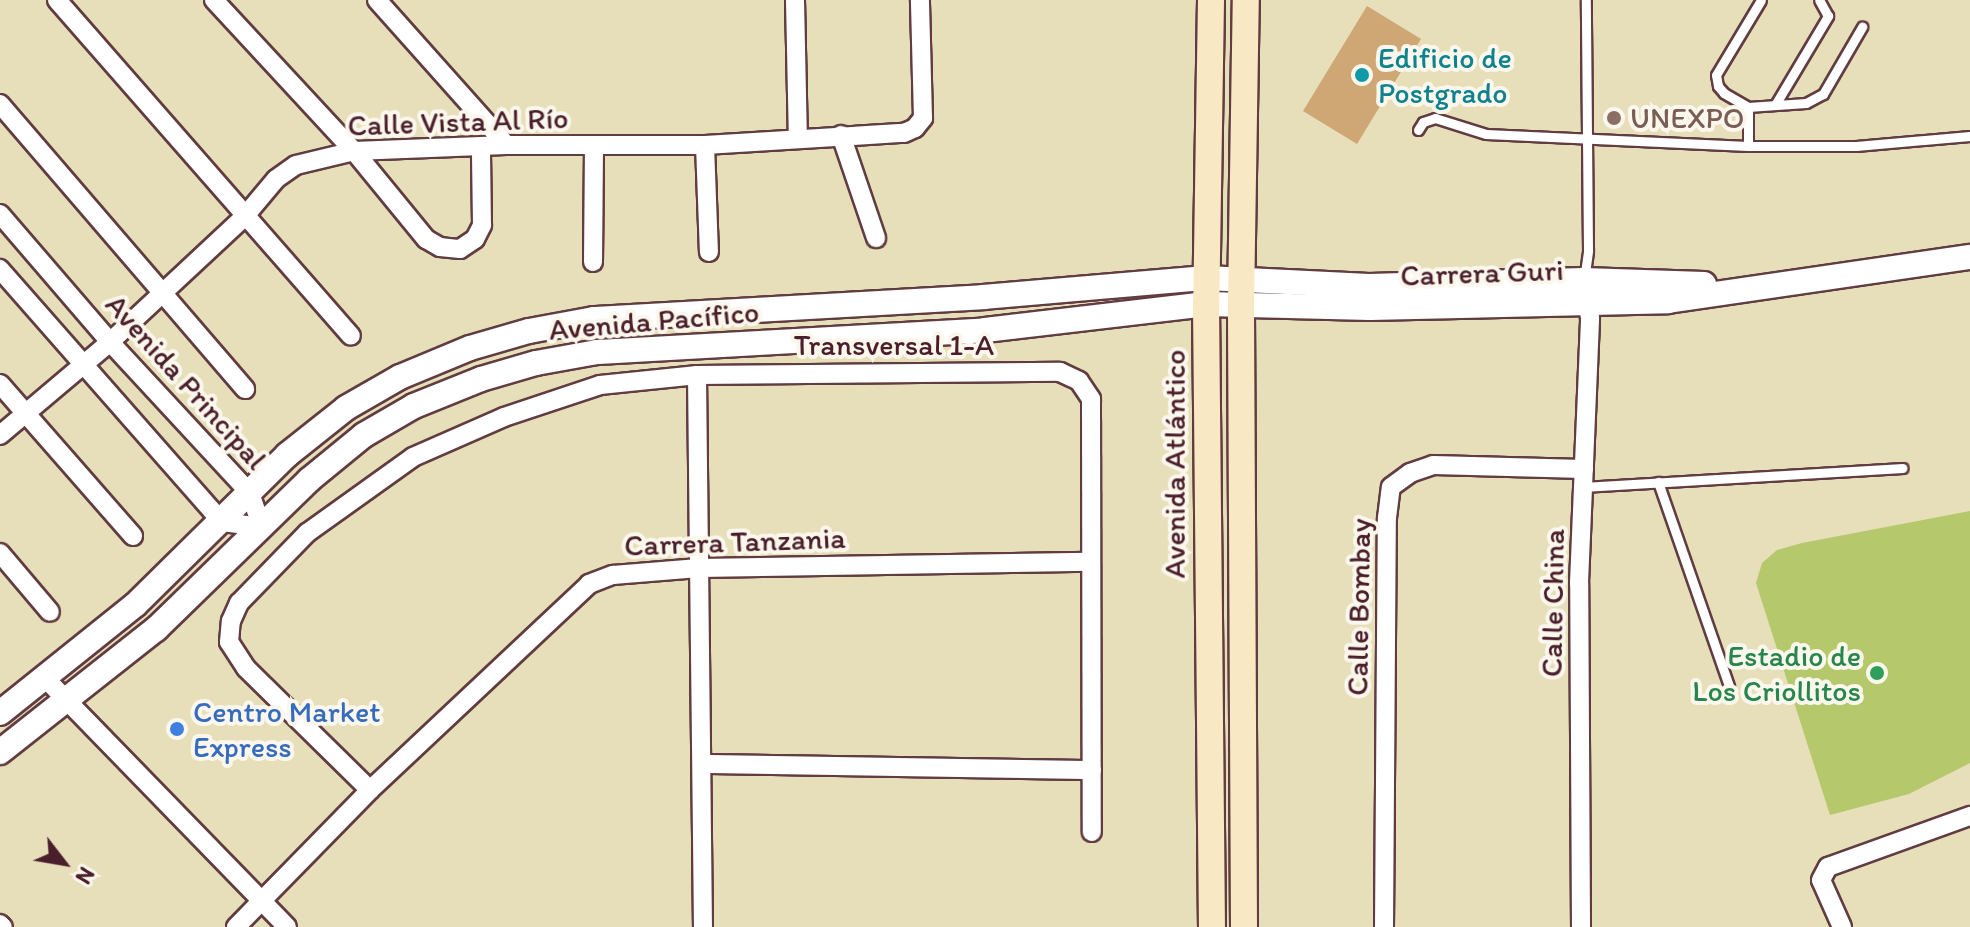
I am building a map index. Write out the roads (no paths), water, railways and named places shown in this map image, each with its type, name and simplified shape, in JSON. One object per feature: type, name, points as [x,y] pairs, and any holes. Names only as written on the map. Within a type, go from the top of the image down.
[{"type":"main road","name":"Avenida Atlántico","points":[[1211,0],[1206,291],[1212,927]]},
{"type":"main road","points":[[1244,927],[1241,277],[1246,0]]},
{"type":"street","points":[[57,0],[351,336]]},
{"type":"street","points":[[214,0],[354,151],[426,239],[440,247],[460,249],[475,239],[482,225],[481,149]]},
{"type":"street","points":[[377,0],[506,145]]},
{"type":"street","points":[[795,0],[798,139]]},
{"type":"street","name":"Calle Vista Al Río","points":[[0,435],[110,342],[245,216],[276,179],[296,165],[354,151],[481,149],[506,145],[705,145],[904,133],[915,128],[923,118],[920,0]]},
{"type":"street","points":[[0,104],[245,389]]},
{"type":"street","points":[[841,135],[876,238]]},
{"type":"street","points":[[705,145],[709,252]]},
{"type":"street","points":[[593,262],[594,146]]},
{"type":"street","name":"Avenida Principal","points":[[0,214],[110,342],[250,493],[262,527]]},
{"type":"street","name":"Carrera Guri","points":[[1206,291],[1241,277],[1369,286],[1585,290],[1668,301],[1970,257]]},
{"type":"street","points":[[0,269],[222,522],[262,527]]},
{"type":"street","name":"Carrera Guri","points":[[1206,291],[1241,304],[1370,308],[1585,290]]},
{"type":"street","name":"Calle China","points":[[1581,927],[1579,583],[1590,318],[1585,290]]},
{"type":"street","name":"Avenida Pacífico","points":[[0,713],[135,605],[287,455],[346,408],[400,377],[485,343],[594,319],[1206,291]]},
{"type":"street","name":"Avenida Pacífico","points":[[0,752],[156,629],[309,480],[364,435],[414,406],[481,379],[536,363],[597,352],[985,330],[1206,291]]},
{"type":"street","points":[[894,303],[906,335]]},
{"type":"street","name":"Transversal 1-A","points":[[370,790],[246,668],[229,642],[231,621],[239,603],[307,533],[413,457],[504,417],[600,385],[697,375],[1060,372],[1079,381],[1091,399],[1090,562]]},
{"type":"street","points":[[697,375],[703,927]]},
{"type":"street","points":[[0,384],[133,536]]},
{"type":"street","name":"Calle Bombay","points":[[1384,927],[1387,518],[1391,487],[1410,473],[1433,465],[1583,478]]},
{"type":"street","points":[[0,553],[50,612]]},
{"type":"street","points":[[1090,562],[1092,832]]},
{"type":"street","name":"Carrera Tanzania","points":[[236,927],[370,790],[589,584],[613,575],[699,568],[1090,562]]},
{"type":"street","points":[[45,678],[287,927]]},
{"type":"street","points":[[703,764],[1092,770]]},
{"type":"street","points":[[1842,927],[1821,880],[1828,867],[1970,816]]},
{"type":"lane","points":[[1585,290],[1588,250],[1586,0]]},
{"type":"lane","points":[[1761,0],[1716,75],[1718,86],[1724,93],[1748,107],[1806,103],[1823,94],[1862,27]]},
{"type":"lane","points":[[1775,105],[1828,16],[1819,0]]},
{"type":"lane","points":[[1748,107],[1748,146]]},
{"type":"lane","points":[[1418,130],[1423,122],[1435,118],[1486,134],[1748,146],[1856,146],[1970,136]]},
{"type":"lane","points":[[1583,478],[1658,482],[1902,468]]},
{"type":"lane","points":[[1658,482],[1729,686]]},
{"type":"place","name":"Edificio de Postgrado","points":[[1362,75]]},
{"type":"place","name":"UNEXPO","points":[[1614,118]]},
{"type":"place","name":"Estadio de Los Criollitos","points":[[1877,673]]},
{"type":"place","name":"Centro Market Express","points":[[177,729]]}]
